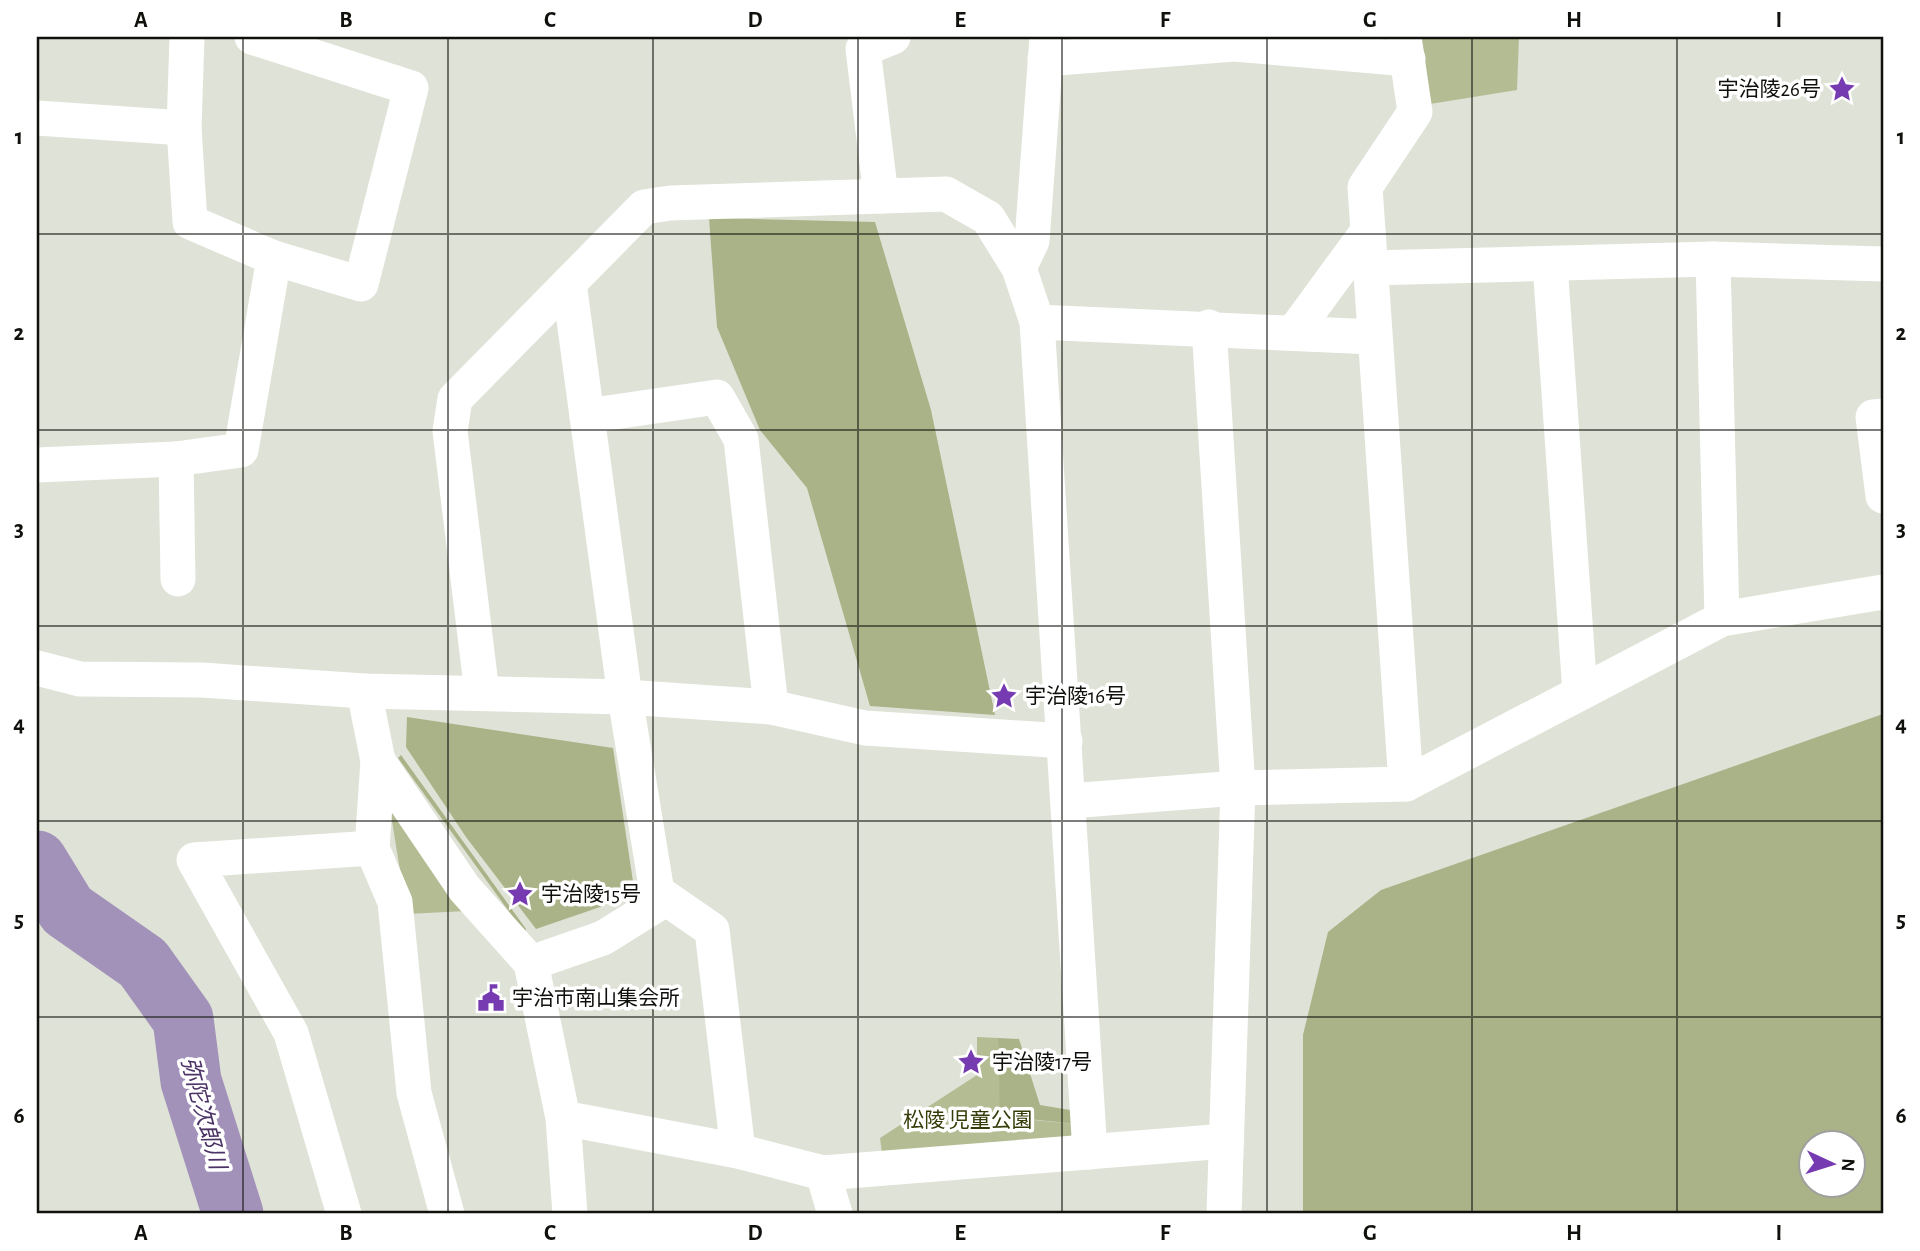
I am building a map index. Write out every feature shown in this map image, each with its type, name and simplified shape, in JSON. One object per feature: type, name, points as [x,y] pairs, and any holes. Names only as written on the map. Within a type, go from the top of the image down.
[{"type":"street","points":[[187,37],[184,128],[190,222],[274,258],[361,284],[411,88],[253,37]]},
{"type":"street","points":[[881,196],[863,49],[893,37]]},
{"type":"street","points":[[1019,268],[1032,241],[1046,48],[1233,41],[1406,48],[1415,112],[1365,187],[1406,784]]},
{"type":"street","points":[[37,118],[184,128]]},
{"type":"street","points":[[481,693],[450,431],[455,399],[644,207],[670,203],[946,194],[988,218],[1019,268],[1037,322],[1090,1152]]},
{"type":"street","points":[[1294,332],[1368,231]]},
{"type":"street","points":[[37,465],[176,459],[241,450],[274,258]]},
{"type":"street","points":[[1370,268],[1713,259],[1883,264]]},
{"type":"street","points":[[1713,259],[1722,619]]},
{"type":"street","points":[[1550,264],[1580,693]]},
{"type":"street","points":[[569,283],[625,697],[657,892],[664,900],[712,930],[738,1151]]},
{"type":"street","points":[[1037,322],[1209,327],[1374,337]]},
{"type":"street","points":[[1209,327],[1238,788],[1224,1214]]},
{"type":"street","points":[[587,416],[716,397],[741,439],[771,707]]},
{"type":"street","points":[[1883,416],[1873,417],[1883,496]]},
{"type":"street","points":[[176,459],[178,579]]},
{"type":"street","points":[[1069,801],[1238,788],[1406,784],[1722,619],[1883,592]]},
{"type":"street","points":[[37,668],[80,679],[202,680],[364,691],[625,697],[771,707],[865,728],[1065,741]]},
{"type":"street","points":[[364,691],[378,761],[372,848],[395,902],[401,988],[414,1093],[447,1214]]},
{"type":"street","points":[[378,761],[464,888],[531,963],[563,1118],[570,1214]]},
{"type":"street","points":[[344,1214],[291,1033],[194,860],[372,848]]},
{"type":"street","points":[[531,963],[603,938],[664,900]]},
{"type":"street","points":[[563,1118],[738,1151],[823,1173],[1226,1141]]},
{"type":"street","points":[[823,1173],[835,1214]]},
{"type":"green space","points":[[1418,37],[1519,37],[1517,90],[1430,104]]},
{"type":"green space","points":[[709,218],[875,222],[931,410],[995,715],[870,706],[807,488],[760,430],[717,327]]},
{"type":"green space","points":[[1883,714],[1883,1214],[1303,1214],[1303,1035],[1328,932],[1381,890]]},
{"type":"green space","points":[[407,717],[613,748],[635,895],[536,929],[466,837],[406,747]]},
{"type":"green space","points":[[401,755],[526,931],[518,924],[398,758]]},
{"type":"green space","points":[[387,790],[466,911],[407,914]]},
{"type":"green space","name":"松陵 児童公園","points":[[977,1037],[998,1038],[1001,1117],[1077,1124],[1078,1144],[883,1161],[880,1138],[977,1075]]},
{"type":"green space","points":[[998,1038],[1019,1039],[1040,1105],[1076,1111],[1077,1124],[1000,1116]]},
{"type":"waterway","name":"弥陀次郎川","points":[[37,861],[67,910],[143,963],[183,1019],[191,1081],[233,1214]]},
{"type":"place","name":"宇治陵26号","points":[[1842,89]]},
{"type":"place","name":"宇治陵16号","points":[[1004,696]]},
{"type":"place","name":"宇治陵15号","points":[[520,894]]},
{"type":"place","name":"宇治市南山集会所","points":[[491,998]]},
{"type":"place","name":"宇治陵17号","points":[[971,1062]]}]
